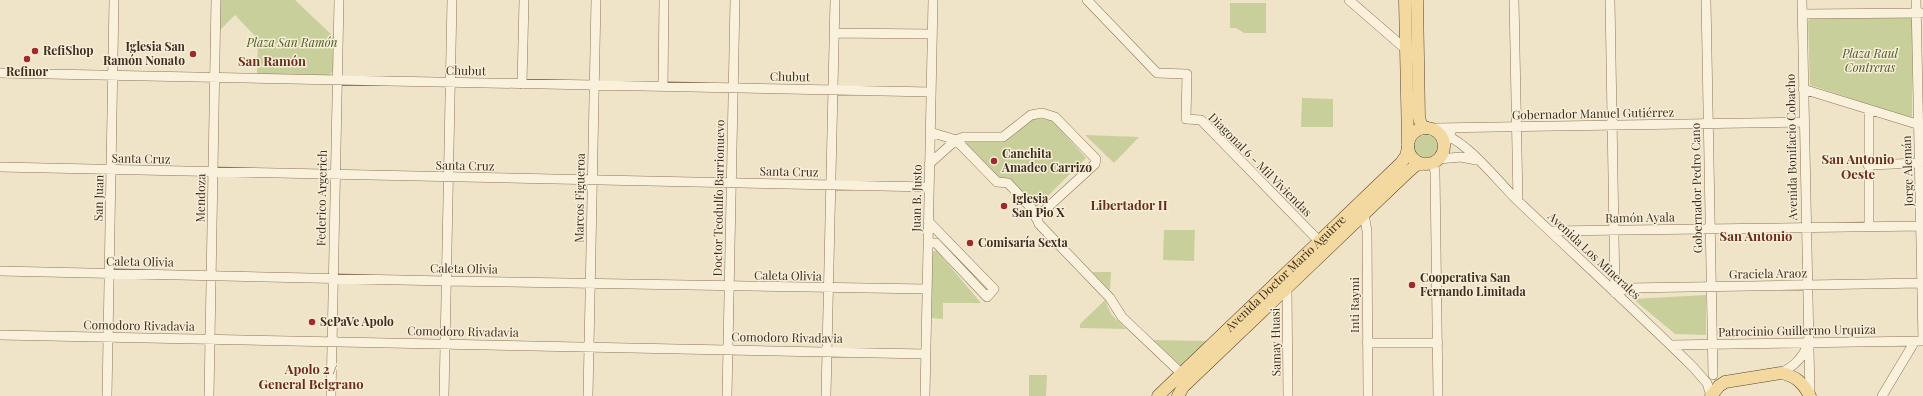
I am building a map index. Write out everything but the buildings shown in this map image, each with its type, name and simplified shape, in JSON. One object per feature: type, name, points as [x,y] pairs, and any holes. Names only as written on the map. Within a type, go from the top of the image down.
[{"type":"main road","points":[[1405,0],[1408,145],[1412,158],[1431,162],[1444,147],[1442,137],[1419,122],[1417,0]]},
{"type":"main road","points":[[1408,145],[1410,138],[1417,130],[1431,129]]},
{"type":"main road","name":"Avenida Doctor Mario Aguirre","points":[[1158,396],[1401,164],[1406,156],[1408,145]]},
{"type":"main road","name":"Avenida Doctor Mario Aguirre","points":[[1178,396],[1183,387],[1414,167],[1431,162]]},
{"type":"main road","points":[[1711,396],[1719,386],[1734,380],[1781,374],[1790,375],[1798,380],[1805,386],[1810,396]]},
{"type":"street","name":"San Juan","points":[[107,396],[114,0]]},
{"type":"street","name":"Mendoza","points":[[209,396],[216,0]]},
{"type":"street","name":"Federico Argerich","points":[[331,396],[334,175],[339,0]]},
{"type":"street","points":[[444,396],[452,0]]},
{"type":"street","points":[[522,84],[524,0]]},
{"type":"street","name":"Marcos Figueroa","points":[[588,396],[596,0]]},
{"type":"street","points":[[662,86],[664,0]]},
{"type":"street","name":"Doctor Teodulfo Barrionuevo","points":[[727,396],[735,0]]},
{"type":"street","points":[[826,396],[835,0]]},
{"type":"street","name":"Juan B. Justo","points":[[925,396],[933,0]]},
{"type":"street","name":"Diagonal 6 - Mil Viviendas","points":[[1086,0],[1158,73],[1187,74],[1186,119],[1201,120],[1320,242]]},
{"type":"street","points":[[1349,0],[1406,50],[1418,57]]},
{"type":"street","points":[[1514,0],[1518,201]]},
{"type":"street","points":[[1610,0],[1615,293]]},
{"type":"street","name":"Gobernador Pedro Cano","points":[[1706,0],[1713,375]]},
{"type":"street","name":"Avenida Bonifacio Cobacho","points":[[1802,0],[1810,396]]},
{"type":"street","name":"Jorge Alemán","points":[[1916,0],[1920,13],[1920,164],[1922,184],[1923,311],[1920,341]]},
{"type":"street","points":[[1802,14],[1920,13]]},
{"type":"street","points":[[834,33],[932,34]]},
{"type":"street","name":"Chubut","points":[[0,73],[113,77],[931,92]]},
{"type":"street","points":[[1804,89],[1921,126]]},
{"type":"street","points":[[1869,110],[1869,226]]},
{"type":"street","points":[[930,164],[956,140],[964,137],[1003,137],[1031,115],[1042,113],[1055,117],[1096,159],[1095,164],[1036,218]]},
{"type":"street","name":"Gobernador Manuel Gutiérrez","points":[[1431,129],[1804,122]]},
{"type":"street","points":[[1444,147],[1448,136],[1455,128]]},
{"type":"street","name":"Avenida Los Minerales","points":[[1431,129],[1448,136],[1480,162],[1518,201],[1693,367],[1707,383],[1711,396]]},
{"type":"street","points":[[930,132],[956,140],[996,182],[1008,183],[1034,211],[1039,224],[1110,298],[1122,317],[1182,374]]},
{"type":"street","points":[[1438,396],[1435,172],[1431,162],[1465,157],[1480,162]]},
{"type":"street","points":[[1868,165],[1920,164]]},
{"type":"street","name":"Santa Cruz","points":[[0,167],[448,178],[929,187]]},
{"type":"street","name":"Inti Raymi","points":[[1364,214],[1367,231],[1368,396]]},
{"type":"street","points":[[928,221],[994,289],[986,297],[936,243],[928,243]]},
{"type":"street","name":"Ramón Ayala","points":[[1551,231],[1922,226]]},
{"type":"street","name":"Caleta Olivia","points":[[0,271],[591,284],[927,289]]},
{"type":"street","name":"Graciela Araoz","points":[[1615,293],[1628,288],[1922,283]]},
{"type":"street","name":"Samay Huasi","points":[[1287,288],[1288,396]]},
{"type":"street","name":"Comodoro Rivadavia","points":[[0,335],[926,354]]},
{"type":"street","points":[[1882,396],[1920,341]]},
{"type":"street","name":"Patrocinio Guillermo Urquiza","points":[[1671,345],[1920,341]]},
{"type":"street","name":"Avenida Bonifacio Cobacho","points":[[1781,374],[1797,363],[1806,350],[1808,342]]},
{"type":"street","points":[[1367,343],[1438,343]]},
{"type":"street","name":"Avenida Los Minerales","points":[[1693,367],[1713,375],[1734,380]]},
{"type":"green space","name":"Plaza San Ramón","points":[[220,0],[295,0],[334,37],[333,71],[329,76],[257,75],[258,39],[235,15],[219,31]]},
{"type":"green space","points":[[1230,3],[1266,3],[1266,33],[1244,33],[1236,28],[1230,28]]},
{"type":"green space","name":"Plaza Raul Contreras","points":[[1811,18],[1912,18],[1913,24],[1912,119],[1810,85],[1808,21]]},
{"type":"green space","points":[[1302,98],[1333,99],[1333,127],[1301,127]]},
{"type":"green space","points":[[1032,118],[1052,120],[1086,158],[1036,208],[998,178],[963,143],[965,140],[1004,140]]},
{"type":"green space","points":[[1085,135],[1139,137],[1114,163]]},
{"type":"green space","points":[[1426,135],[1435,138],[1438,147],[1435,156],[1426,159],[1417,156],[1414,147],[1417,138]]},
{"type":"green space","points":[[1164,230],[1195,230],[1194,261],[1163,260]]},
{"type":"green space","points":[[933,251],[937,251],[981,303],[943,303],[943,319],[930,318],[931,254]]},
{"type":"green space","points":[[1092,272],[1111,272],[1110,290]]},
{"type":"green space","points":[[1706,295],[1706,335],[1675,334],[1633,299]]},
{"type":"green space","points":[[1105,300],[1111,314],[1126,329],[1080,328],[1080,324]]},
{"type":"green space","points":[[1152,340],[1209,341],[1183,367],[1179,366]]},
{"type":"green space","points":[[1029,375],[1047,375],[1046,396],[1029,396]]},
{"type":"place","name":"RefiShop","points":[[35,51]]},
{"type":"place","name":"Iglesia San Ramón Nonato","points":[[193,54]]},
{"type":"place","name":"Refinor","points":[[27,59]]},
{"type":"place","name":"Canchita Amadeo Carrizo","points":[[994,161]]},
{"type":"place","name":"Iglesia San Pio X","points":[[1004,206]]},
{"type":"place","name":"Comisaría Sexta","points":[[970,243]]},
{"type":"place","name":"Cooperativa San Fernando Limitada","points":[[1412,285]]},
{"type":"place","name":"SePaVe Apolo","points":[[312,322]]},
{"type":"district","name":"San Ramón","points":[[272,61]]},
{"type":"district","name":"San Antonio Oeste","points":[[1858,166]]},
{"type":"district","name":"Libertador II","points":[[1129,205]]},
{"type":"district","name":"San Antonio","points":[[1756,236]]},
{"type":"district","name":"Apolo 2 / General Belgrano","points":[[311,376]]}]
